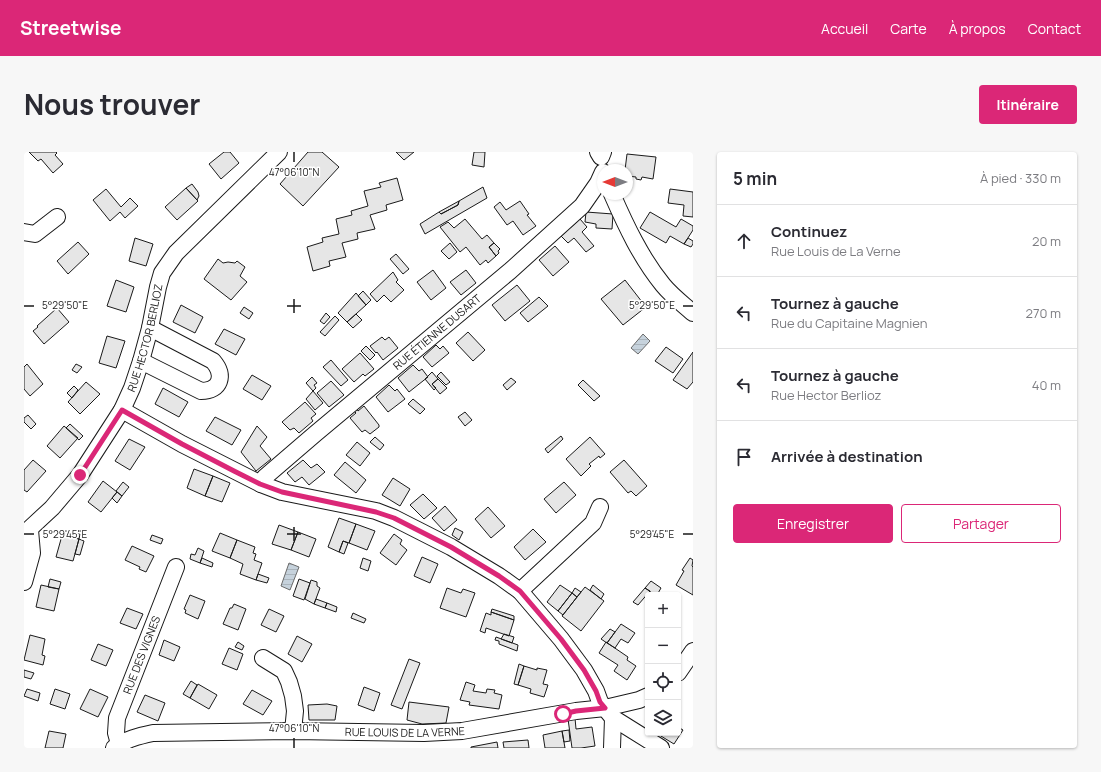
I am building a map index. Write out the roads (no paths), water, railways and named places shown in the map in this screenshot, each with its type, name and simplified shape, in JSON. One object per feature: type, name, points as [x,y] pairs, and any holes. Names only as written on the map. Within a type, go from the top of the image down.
[{"type":"street","name":"RUE HECTOR BERLIOZ","points":[[27,532],[52,508],[80,475],[122,410],[132,388],[141,362],[150,328],[158,287],[162,273],[169,262],[176,253],[280,152]]},
{"type":"street","name":"RUE ÉTIENNE DUSART","points":[[260,484],[315,434],[510,271],[582,206],[598,183],[601,161]]},
{"type":"street","points":[[615,200],[627,228],[648,264],[664,287],[693,313]]},
{"type":"street","points":[[24,232],[35,234],[57,217]]},
{"type":"street","points":[[141,362],[201,391],[208,391],[215,387],[220,378],[219,368],[213,361],[150,328]]},
{"type":"street","points":[[122,410],[182,444],[260,484],[282,492],[376,512],[394,518],[451,547],[499,576],[520,591],[561,639],[596,691],[600,702],[609,713],[661,748]]},
{"type":"street","points":[[520,591],[593,523],[600,507]]},
{"type":"street","points":[[24,582],[32,553],[27,532]]},
{"type":"street","name":"RUE DES VIGNES","points":[[116,746],[117,718],[176,567]]},
{"type":"street","points":[[681,668],[693,650]]},
{"type":"street","points":[[263,658],[284,671],[289,682],[294,696],[295,711],[293,732]]},
{"type":"street","name":"RUE LOUIS DE LA VERNE","points":[[116,746],[134,738],[153,733],[424,733],[462,731],[576,711],[609,713],[645,697]]},
{"type":"street","points":[[609,713],[612,748]]}]
